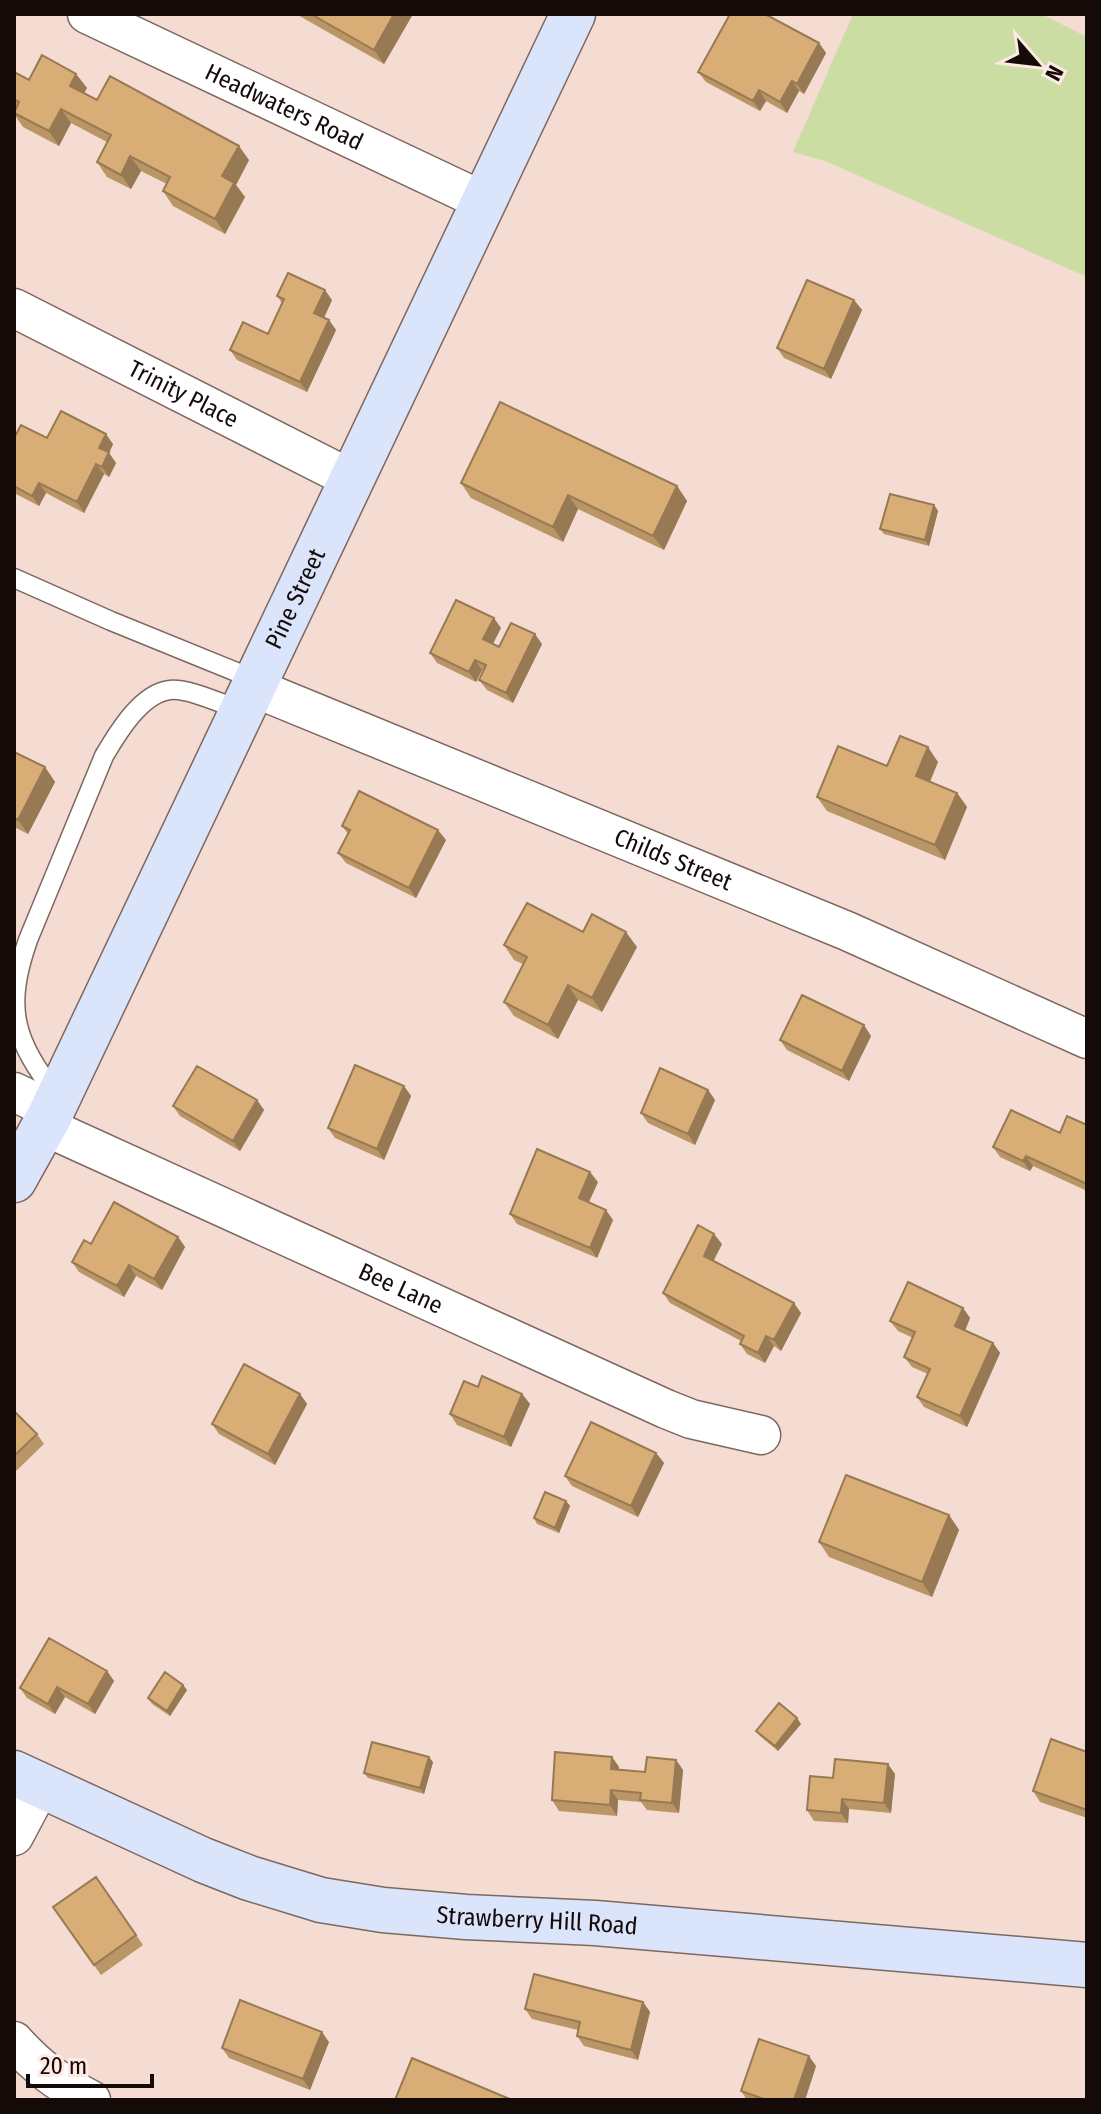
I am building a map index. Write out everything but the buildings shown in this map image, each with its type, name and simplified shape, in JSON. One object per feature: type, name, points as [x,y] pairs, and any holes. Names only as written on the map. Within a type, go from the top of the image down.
[{"type":"main road","name":"Pine Street","points":[[14,1180],[42,1106],[252,693],[573,14]]},
{"type":"main road","name":"Strawberry Hill Road","points":[[27,1780],[249,1878],[321,1900],[383,1910],[595,1923],[1087,1965]]},
{"type":"street","name":"Headwaters Road","points":[[87,14],[483,201]]},
{"type":"street","name":"Trinity Place","points":[[14,308],[353,480]]},
{"type":"street","name":"Childs Street","points":[[252,693],[833,925],[1087,1039]]},
{"type":"street","name":"Bee Lane","points":[[42,1106],[666,1409],[691,1419],[761,1435]]},
{"type":"street","points":[[14,1836],[27,1780]]},
{"type":"street","points":[[14,2041],[36,2065],[62,2085],[91,2100]]},
{"type":"lane","points":[[14,578],[111,621],[252,693]]},
{"type":"lane","points":[[42,1106],[15,1011],[19,966],[104,756],[137,709],[156,694],[170,690],[252,693]]},
{"type":"green space","points":[[853,14],[1041,14],[1087,37],[1087,277],[825,161],[793,152]]}]
